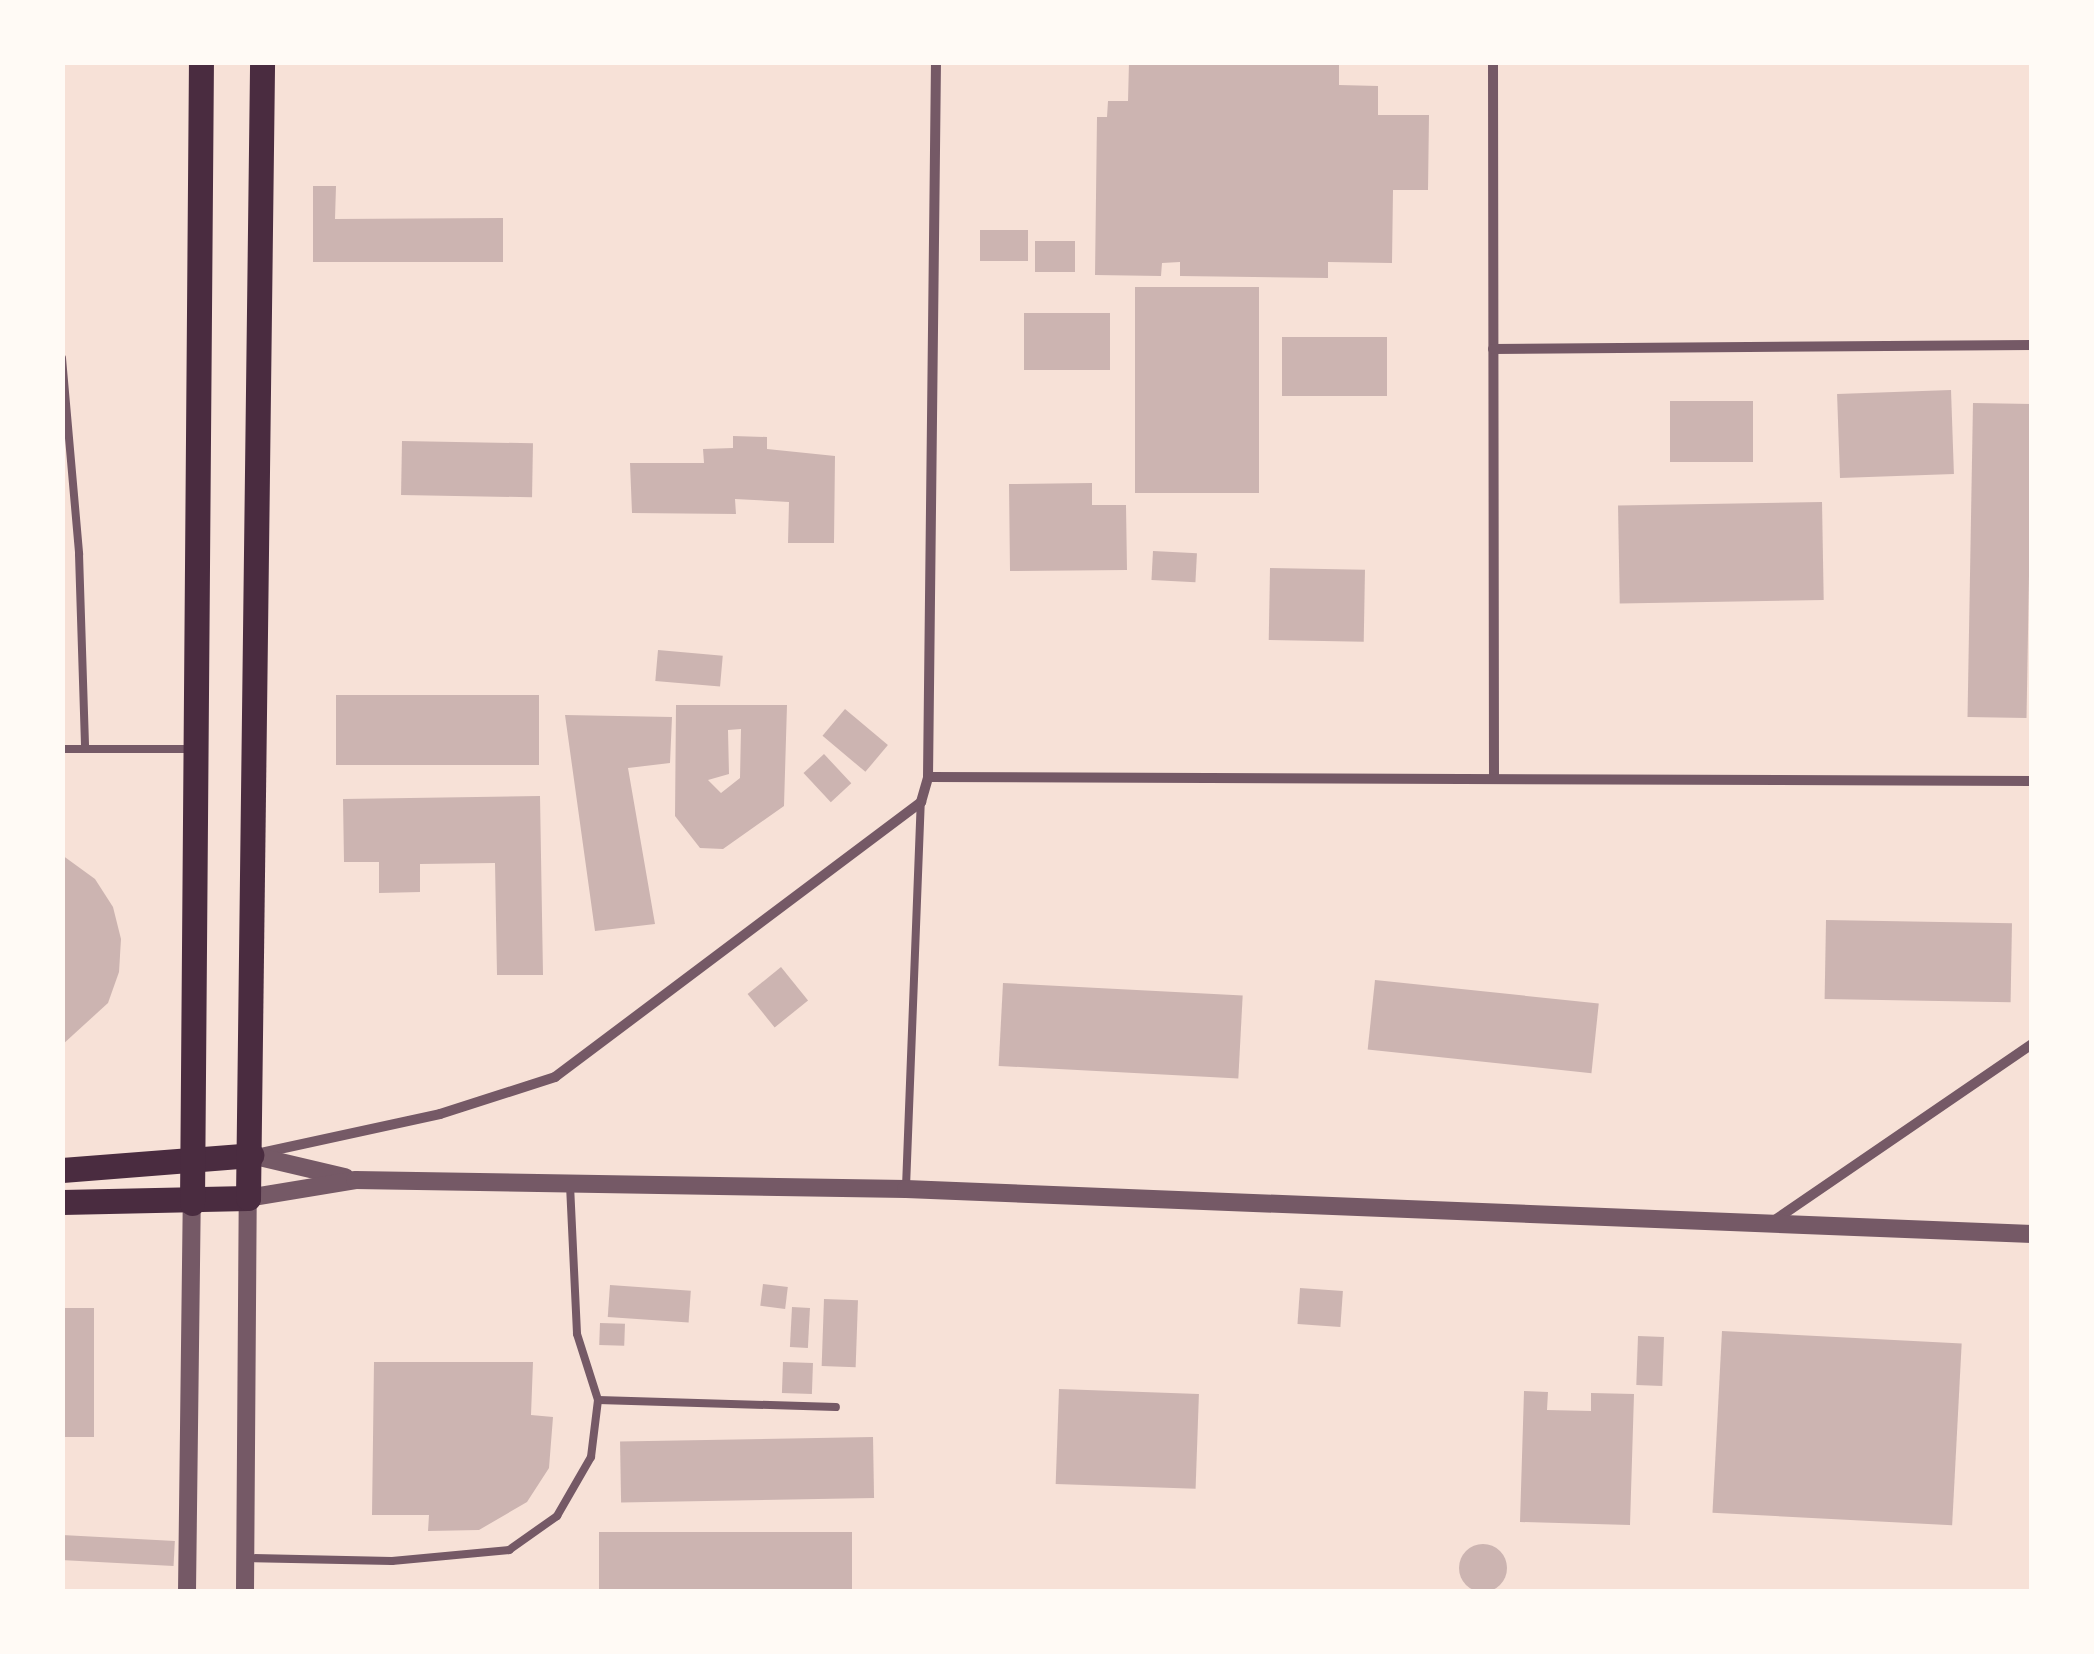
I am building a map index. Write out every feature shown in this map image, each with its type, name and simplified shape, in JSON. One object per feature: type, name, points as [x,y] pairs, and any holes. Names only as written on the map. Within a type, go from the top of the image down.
[{"type":"main road","points":[[192,1204],[200,62]]},
{"type":"main road","points":[[62,1202],[192,1204],[248,1198],[262,62]]},
{"type":"main road","points":[[62,1170],[250,1155]]},
{"type":"street","points":[[250,1155],[440,1114],[555,1077],[921,802],[928,777],[936,62]]},
{"type":"street","points":[[1492,62],[1494,779]]},
{"type":"street","points":[[1493,348],[2032,346]]},
{"type":"street","points":[[928,777],[2032,781]]},
{"type":"street","points":[[1763,1228],[2032,1044]]},
{"type":"street","points":[[250,1155],[355,1180]]},
{"type":"street","points":[[245,1592],[248,1198],[355,1180],[906,1189],[1235,1199],[1763,1228],[2032,1234]]},
{"type":"street","points":[[188,1592],[192,1204]]},
{"type":"lane","points":[[62,358],[79,554],[85,749]]},
{"type":"lane","points":[[62,749],[194,749]]},
{"type":"lane","points":[[906,1189],[921,802]]},
{"type":"lane","points":[[245,1558],[392,1560],[510,1550],[557,1516],[591,1457],[598,1400],[578,1334],[570,1185]]},
{"type":"lane","points":[[598,1400],[836,1407]]},
{"type":"building","points":[[1129,62],[1339,62],[1339,85],[1378,86],[1378,115],[1429,115],[1428,190],[1393,190],[1392,263],[1328,262],[1328,278],[1180,276],[1180,262],[1162,263],[1161,276],[1095,275],[1097,117],[1107,117],[1108,101],[1128,101]]},
{"type":"building","points":[[313,186],[336,186],[335,219],[503,218],[503,262],[313,262]]},
{"type":"building","points":[[980,230],[1028,230],[1028,261],[980,261]]},
{"type":"building","points":[[1035,241],[1075,241],[1075,272],[1035,272]]},
{"type":"building","points":[[1135,287],[1259,287],[1259,493],[1135,493]]},
{"type":"building","points":[[1024,313],[1110,313],[1110,370],[1024,370]]},
{"type":"building","points":[[1282,337],[1387,337],[1387,396],[1282,396]]},
{"type":"building","points":[[1951,390],[1954,474],[1840,478],[1837,394]]},
{"type":"building","points":[[1670,401],[1753,401],[1753,462],[1670,462]]},
{"type":"building","points":[[1973,403],[2032,404],[2027,718],[1968,717]]},
{"type":"building","points":[[733,436],[767,437],[767,449],[835,456],[834,543],[788,543],[789,502],[735,499],[736,514],[632,513],[630,463],[704,463],[703,449],[733,448]]},
{"type":"building","points":[[402,441],[533,443],[532,497],[401,495]]},
{"type":"building","points":[[1092,483],[1092,505],[1126,505],[1127,570],[1010,571],[1009,484]]},
{"type":"building","points":[[1822,502],[1824,600],[1620,604],[1618,506]]},
{"type":"building","points":[[1153,551],[1197,553],[1195,582],[1151,580]]},
{"type":"building","points":[[1270,568],[1365,570],[1364,642],[1269,640]]},
{"type":"building","points":[[658,650],[723,656],[720,687],[655,681]]},
{"type":"building","points":[[336,695],[539,695],[539,765],[336,765]]},
{"type":"building","points":[[676,705],[787,705],[784,806],[723,849],[700,848],[675,816]],"holes":[[[741,729],[740,778],[721,793],[708,780],[729,774],[728,730]]]},
{"type":"building","points":[[845,709],[888,745],[865,772],[823,736]]},
{"type":"building","points":[[565,715],[672,717],[670,763],[628,768],[655,924],[595,931]]},
{"type":"building","points":[[824,754],[851,783],[831,802],[804,773]]},
{"type":"building","points":[[540,796],[543,975],[497,975],[495,863],[420,864],[420,892],[379,893],[379,862],[344,862],[343,799]]},
{"type":"building","points":[[62,855],[95,879],[113,907],[121,939],[119,972],[108,1003],[62,1045]]},
{"type":"building","points":[[1826,920],[2012,923],[2011,1002],[1825,999]]},
{"type":"building","points":[[781,967],[808,1000],[775,1027],[748,994]]},
{"type":"building","points":[[1375,980],[1599,1004],[1591,1073],[1368,1050]]},
{"type":"building","points":[[1003,983],[1243,996],[1238,1078],[999,1066]]},
{"type":"building","points":[[763,1284],[788,1287],[785,1309],[760,1306]]},
{"type":"building","points":[[610,1285],[691,1291],[689,1323],[608,1317]]},
{"type":"building","points":[[1300,1288],[1343,1291],[1340,1327],[1297,1324]]},
{"type":"building","points":[[824,1299],[858,1300],[856,1367],[822,1366]]},
{"type":"building","points":[[792,1307],[810,1308],[808,1348],[790,1347]]},
{"type":"building","points":[[62,1308],[94,1308],[94,1437],[62,1437]]},
{"type":"building","points":[[600,1323],[625,1324],[624,1346],[599,1345]]},
{"type":"building","points":[[1722,1331],[1962,1344],[1952,1525],[1712,1513]]},
{"type":"building","points":[[1638,1336],[1664,1337],[1662,1386],[1636,1385]]},
{"type":"building","points":[[374,1362],[533,1362],[531,1415],[553,1417],[549,1468],[527,1502],[479,1530],[428,1531],[429,1515],[372,1515]]},
{"type":"building","points":[[783,1362],[813,1363],[812,1394],[782,1393]]},
{"type":"building","points":[[1059,1389],[1199,1394],[1196,1489],[1056,1484]]},
{"type":"building","points":[[1524,1391],[1548,1392],[1547,1410],[1591,1411],[1591,1393],[1634,1394],[1630,1525],[1520,1522]]},
{"type":"building","points":[[873,1437],[874,1498],[621,1502],[620,1441]]},
{"type":"building","points":[[599,1532],[852,1532],[852,1592],[599,1592]]},
{"type":"building","points":[[62,1535],[175,1541],[174,1566],[62,1560]]},
{"type":"building","points":[[1483,1544],[1500,1551],[1507,1568],[1500,1585],[1483,1592],[1466,1585],[1459,1568],[1466,1551]]}]
